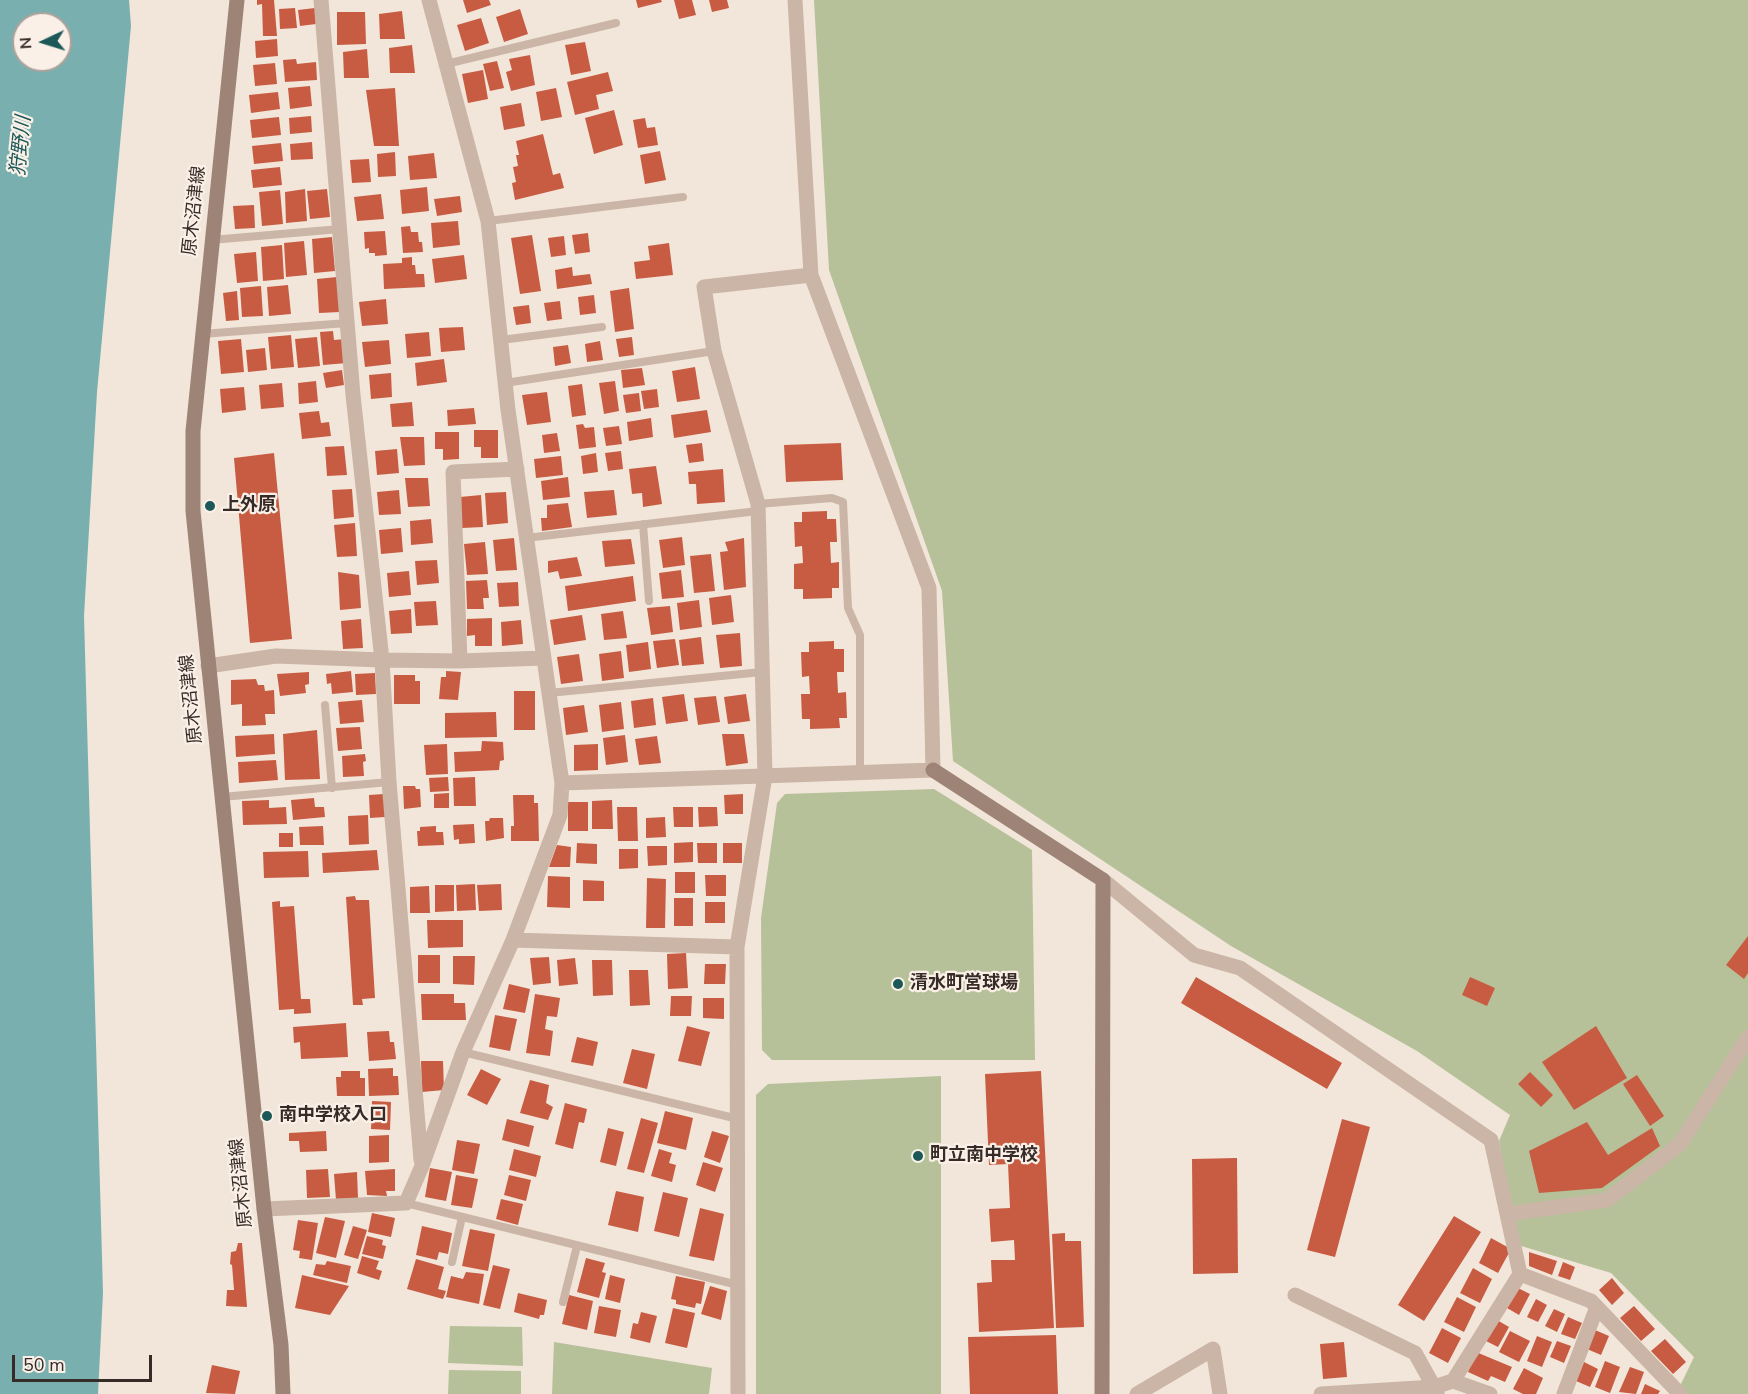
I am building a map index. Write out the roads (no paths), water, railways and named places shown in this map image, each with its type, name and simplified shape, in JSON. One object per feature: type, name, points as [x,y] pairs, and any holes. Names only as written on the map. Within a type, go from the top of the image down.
[{"type":"main road","name":"原木沼津線","points":[[237,0],[193,431],[193,511],[264,1209],[281,1345],[283,1394]]},
{"type":"main road","points":[[933,770],[1103,880],[1102,1394]]},
{"type":"street","points":[[321,0],[348,323],[382,660],[389,782],[422,1166]]},
{"type":"street","points":[[264,1209],[406,1203],[422,1166],[463,1052],[513,940],[560,815],[562,783],[505,383],[488,222],[429,0]]},
{"type":"street","points":[[562,783],[933,770],[929,588],[811,275],[795,0]]},
{"type":"street","points":[[738,1394],[737,946],[765,776],[758,508],[714,351],[704,287],[811,275]]},
{"type":"street","points":[[460,661],[453,472],[517,469]]},
{"type":"street","points":[[208,666],[276,656],[460,661],[543,658]]},
{"type":"street","points":[[1103,880],[1194,955],[1240,968],[1491,1140],[1520,1274],[1453,1381],[1435,1390],[1321,1394]]},
{"type":"street","points":[[513,940],[737,946]]},
{"type":"street","points":[[1507,1214],[1607,1200],[1680,1144],[1748,1037]]},
{"type":"street","points":[[1520,1274],[1591,1301],[1680,1394]]},
{"type":"street","points":[[1295,1295],[1415,1353],[1435,1390]]},
{"type":"street","points":[[1564,1394],[1597,1307]]},
{"type":"street","points":[[1137,1394],[1213,1349],[1220,1394]]},
{"type":"street","points":[[1453,1381],[1490,1394]]},
{"type":"lane","points":[[446,64],[616,23]]},
{"type":"lane","points":[[488,222],[683,197]]},
{"type":"lane","points":[[211,240],[340,229]]},
{"type":"lane","points":[[202,334],[348,323]]},
{"type":"lane","points":[[501,340],[602,327]]},
{"type":"lane","points":[[505,383],[714,351]]},
{"type":"lane","points":[[526,538],[832,498],[843,502],[848,608],[860,635],[860,772]]},
{"type":"lane","points":[[643,524],[649,601]]},
{"type":"lane","points":[[549,693],[762,672]]},
{"type":"lane","points":[[325,705],[332,788]]},
{"type":"lane","points":[[222,796],[389,782]]},
{"type":"lane","points":[[463,1052],[738,1119]]},
{"type":"lane","points":[[406,1203],[738,1285]]},
{"type":"lane","points":[[452,1262],[462,1217]]},
{"type":"lane","points":[[563,1302],[578,1246]]},
{"type":"water","name":"狩野川","points":[[0,0],[129,0],[131,26],[97,392],[84,616],[103,1293],[98,1394],[0,1394]]},
{"type":"place","name":"上外原","points":[[210,506]]},
{"type":"place","name":"清水町営球場","points":[[898,984]]},
{"type":"place","name":"南中学校入口","points":[[267,1116]]},
{"type":"place","name":"町立南中学校","points":[[918,1156]]}]
